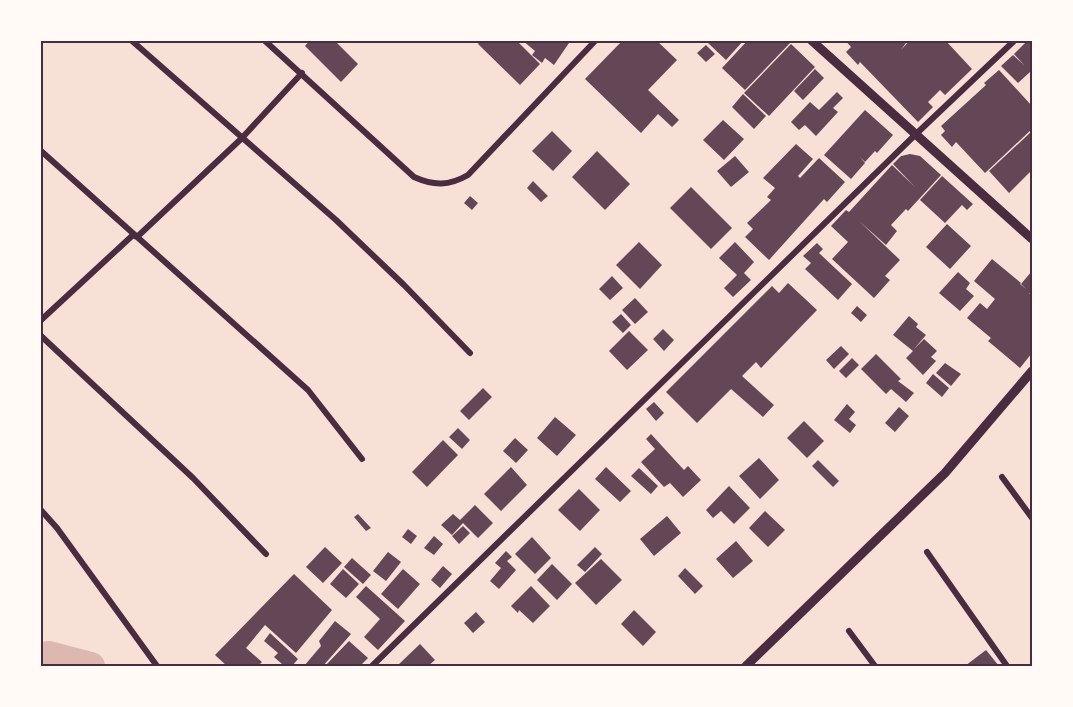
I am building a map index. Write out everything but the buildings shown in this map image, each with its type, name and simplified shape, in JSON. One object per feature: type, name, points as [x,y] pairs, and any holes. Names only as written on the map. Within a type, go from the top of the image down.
[{"type":"street","points":[[131,40],[241,139],[336,220],[470,353]]},
{"type":"street","points":[[264,40],[414,177],[427,183],[441,185],[455,182],[468,175],[596,40]]},
{"type":"street","points":[[810,40],[1032,239]]},
{"type":"street","points":[[372,666],[1015,40]]},
{"type":"street","points":[[137,237],[241,139],[302,73]]},
{"type":"street","points":[[40,150],[308,390],[362,459]]},
{"type":"street","points":[[40,321],[133,235],[137,237]]},
{"type":"street","points":[[40,335],[193,478],[267,554]]},
{"type":"street","points":[[746,666],[945,473],[1032,371]]},
{"type":"street","points":[[1002,477],[1032,518]]},
{"type":"street","points":[[40,509],[57,528],[157,666]]},
{"type":"street","points":[[927,552],[1007,666]]},
{"type":"street","points":[[849,631],[875,666]]},
{"type":"waterway","points":[[40,657],[49,655],[91,666]]}]
